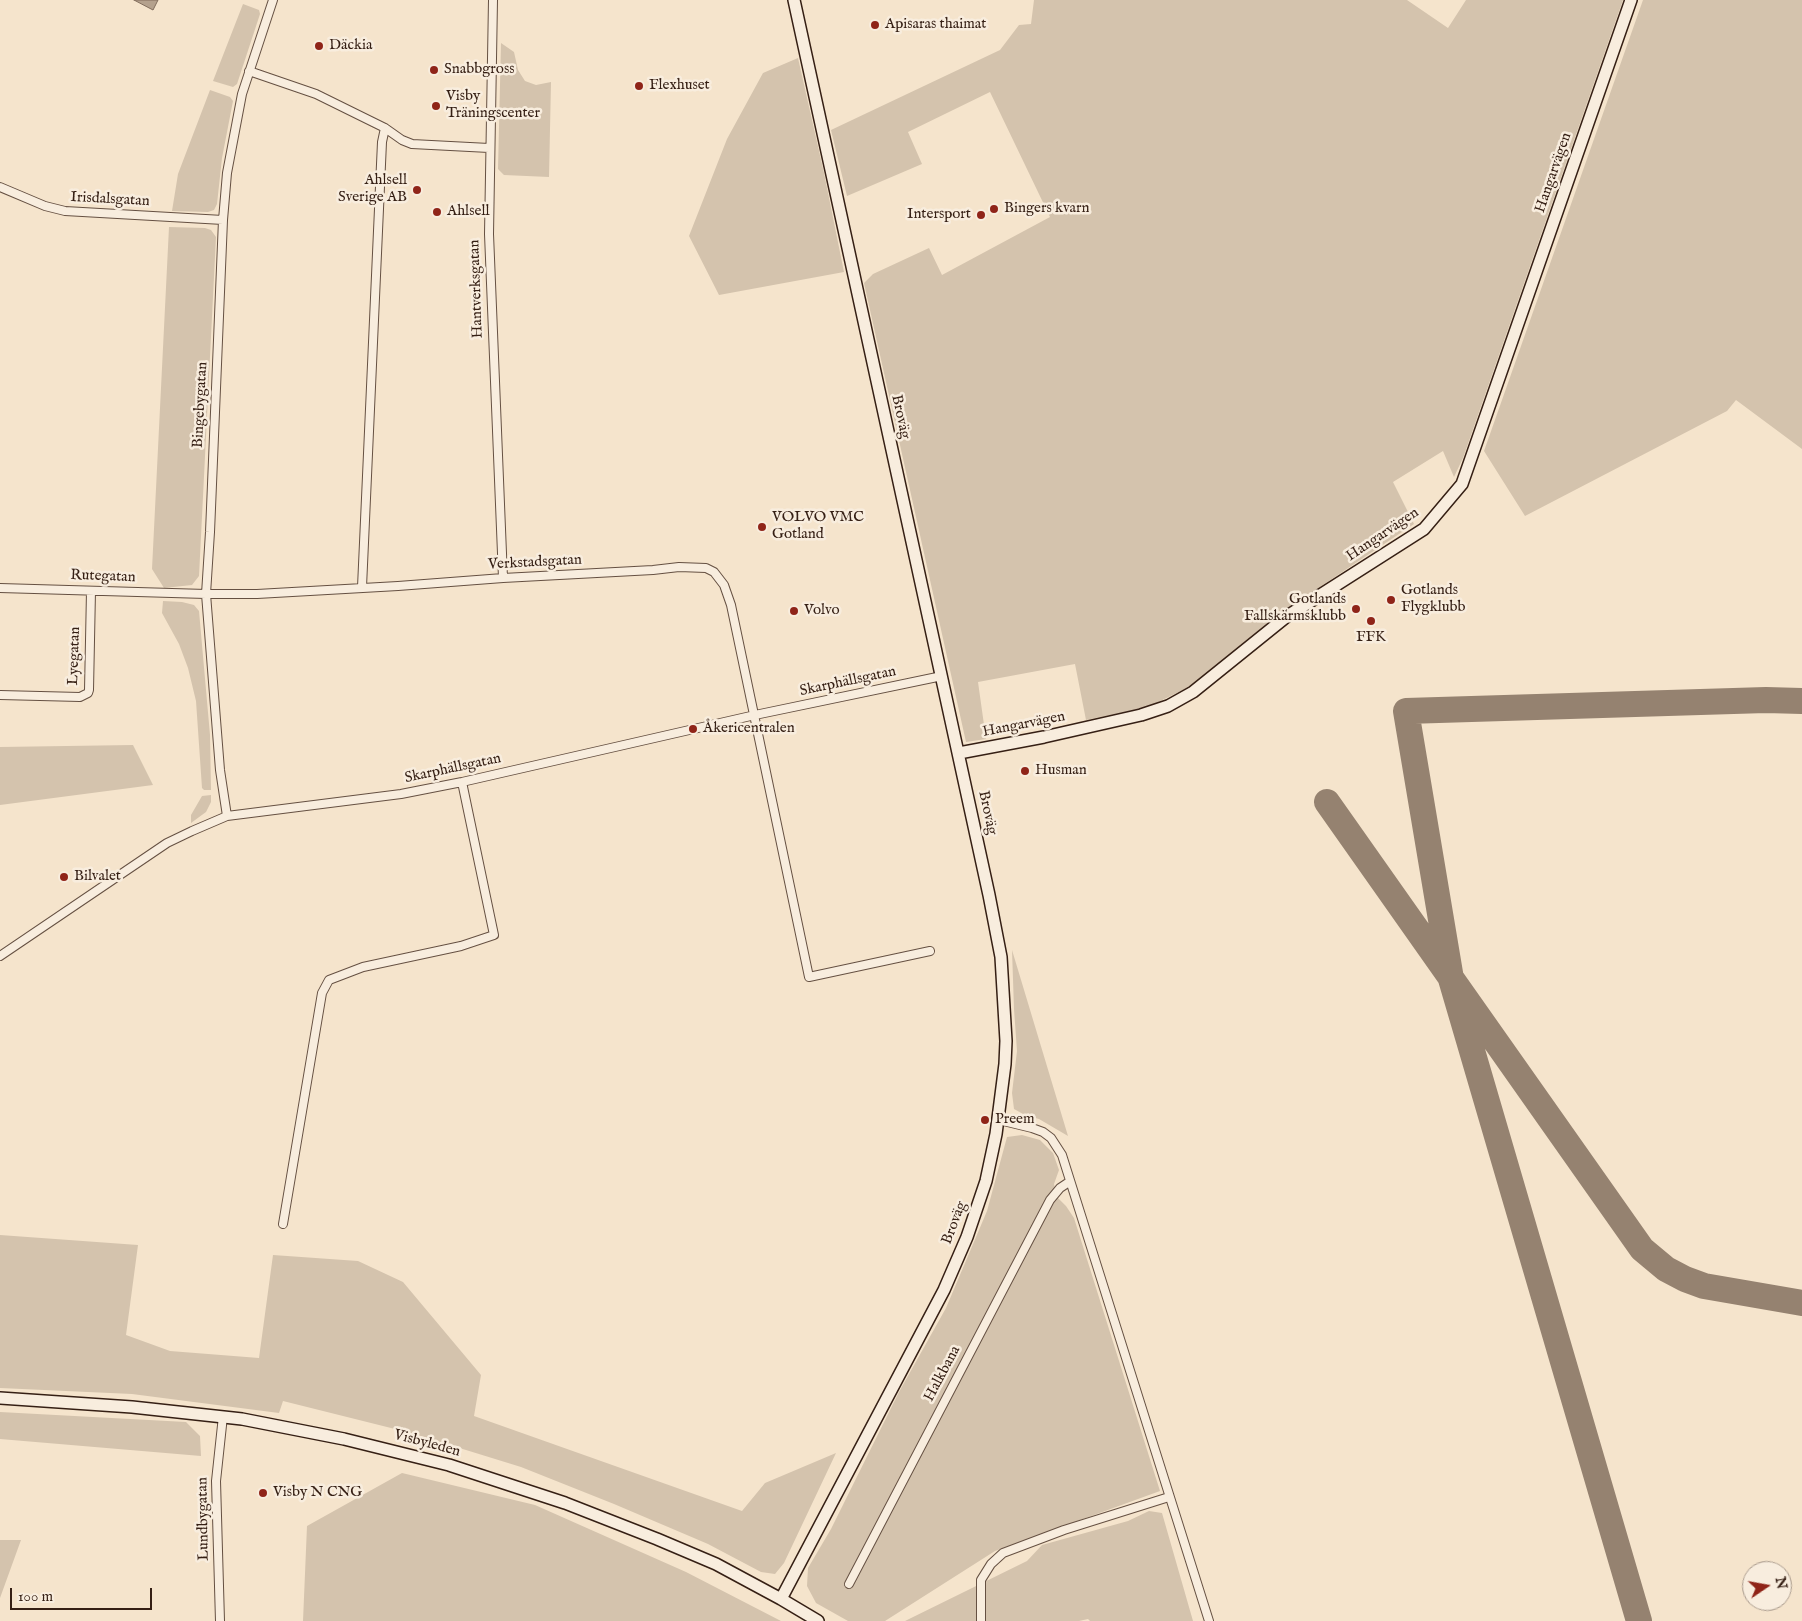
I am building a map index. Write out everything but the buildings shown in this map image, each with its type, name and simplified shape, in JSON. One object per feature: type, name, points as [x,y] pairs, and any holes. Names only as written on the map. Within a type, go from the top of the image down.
[{"type":"main road","name":"Broväg","points":[[781,1599],[944,1290],[967,1237],[986,1181],[998,1120],[1006,1041],[1002,964],[996,930],[794,0]]},
{"type":"main road","name":"Hangarvägen","points":[[959,753],[1054,735],[1141,715],[1168,706],[1193,692],[1286,617],[1424,529],[1462,484],[1631,0]]},
{"type":"main road","name":"Visbyleden","points":[[0,1398],[132,1407],[222,1416],[285,1426],[384,1448],[465,1469],[516,1485],[657,1539],[716,1564],[818,1621]]},
{"type":"street","name":"Bingebygatan","points":[[227,816],[220,770],[206,594],[223,220],[236,125],[249,71],[273,0]]},
{"type":"street","name":"Hantverksgatan","points":[[493,0],[489,148],[489,244],[503,578]]},
{"type":"street","points":[[249,71],[316,94],[385,128],[402,140],[412,144],[489,148]]},
{"type":"street","points":[[362,587],[382,142],[385,128]]},
{"type":"street","name":"Irisdalsgatan","points":[[0,187],[45,206],[65,211],[223,220]]},
{"type":"street","name":"Verkstadsgatan","points":[[206,594],[257,594],[679,567],[706,568],[714,572],[724,585],[731,605],[755,715]]},
{"type":"street","name":"Rutegatan","points":[[0,588],[206,594]]},
{"type":"street","name":"Lyegatan","points":[[0,695],[80,697],[88,693],[91,591]]},
{"type":"street","name":"Skarphällsgatan","points":[[0,956],[167,843],[192,830],[227,816],[401,794],[462,782],[755,715],[942,676]]},
{"type":"street","points":[[755,715],[809,976],[930,951]]},
{"type":"street","points":[[283,1224],[322,993],[329,980],[363,967],[461,946],[494,936],[462,782]]},
{"type":"street","points":[[998,1120],[1043,1132],[1051,1138],[1062,1156],[1209,1621]]},
{"type":"street","name":"Halkbana","points":[[849,1584],[1050,1200],[1060,1188],[1069,1182]]},
{"type":"street","name":"Lundbygatan","points":[[220,1621],[216,1481],[222,1416]]},
{"type":"street","points":[[980,1621],[981,1580],[991,1564],[1003,1553],[1064,1530],[1169,1497]]},
{"type":"shaded area","points":[[134,0],[158,0],[153,10]]},
{"type":"shaded area","points":[[1034,0],[1407,0],[1448,28],[1466,0],[1623,0],[1463,458],[1454,477],[1443,451],[1393,482],[1414,524],[1275,617],[1189,687],[1148,707],[1086,720],[1075,664],[978,682],[986,739],[966,742],[864,283],[873,274],[929,248],[942,275],[1050,217],[990,92],[908,132],[922,164],[847,196],[831,130],[1000,50],[1019,25],[1031,24]]},
{"type":"shaded area","points":[[1643,0],[1802,0],[1802,449],[1736,400],[1727,411],[1525,516],[1484,451]]},
{"type":"shaded area","points":[[243,4],[259,10],[260,14],[237,84],[233,87],[213,81]]},
{"type":"shaded area","points":[[501,43],[514,52],[518,70],[525,81],[536,85],[551,82],[549,177],[504,175],[498,169]]},
{"type":"shaded area","points":[[798,58],[844,272],[719,295],[689,236],[727,139],[763,73]]},
{"type":"shaded area","points":[[210,90],[230,97],[233,101],[222,158],[217,204],[214,210],[208,212],[172,211],[178,174]]},
{"type":"shaded area","points":[[169,227],[205,228],[211,230],[216,237],[199,576],[192,585],[164,588],[152,569]]},
{"type":"shaded area","points":[[163,601],[194,605],[199,611],[210,735],[211,790],[204,790],[202,788],[196,701],[188,668],[179,644],[162,613]]},
{"type":"shaded area","points":[[133,745],[153,785],[0,805],[0,747]]},
{"type":"shaded area","points":[[211,795],[211,802],[206,812],[191,823],[191,815],[202,796]]},
{"type":"shaded area","points":[[1012,950],[1068,1136],[1039,1119],[1014,1109],[1012,1093],[1017,1051]]},
{"type":"shaded area","points":[[1022,1135],[1040,1140],[1053,1153],[1059,1170],[1054,1184],[1057,1197],[1074,1218],[1160,1491],[995,1551],[885,1621],[848,1621],[816,1603],[807,1586],[808,1568],[831,1529],[899,1392],[946,1308],[987,1211],[1007,1137]]},
{"type":"shaded area","points":[[0,1235],[138,1245],[126,1335],[170,1351],[259,1358],[273,1255],[358,1261],[403,1282],[481,1375],[474,1416],[742,1511],[765,1483],[836,1453],[784,1563],[775,1574],[761,1572],[708,1544],[521,1467],[411,1433],[283,1401],[279,1413],[132,1394],[0,1388]]},
{"type":"shaded area","points":[[0,1412],[186,1422],[200,1436],[201,1456],[0,1439]]},
{"type":"shaded area","points":[[402,1473],[535,1505],[686,1572],[781,1621],[303,1621],[307,1526]]},
{"type":"shaded area","points":[[1149,1511],[1162,1513],[1193,1621],[1090,1621],[1088,1619],[1079,1621],[905,1621],[1027,1561],[1042,1545],[1128,1521]]},
{"type":"shaded area","points":[[0,1540],[21,1540],[0,1598]]},
{"type":"taxiway","points":[[1639,1621],[1451,979],[1406,711],[1766,700],[1802,701]]},
{"type":"taxiway","points":[[1327,802],[1642,1249],[1666,1269],[1704,1286],[1802,1303]]},
{"type":"place","name":"Apisaras thaimat","points":[[875,25]]},
{"type":"place","name":"Däckia","points":[[319,46]]},
{"type":"place","name":"Snabbgross","points":[[434,70]]},
{"type":"place","name":"Flexhuset","points":[[639,86]]},
{"type":"place","name":"Visby Träningscenter","points":[[436,106]]},
{"type":"place","name":"Ahlsell Sverige AB","points":[[417,190]]},
{"type":"place","name":"Bingers kvarn","points":[[994,209]]},
{"type":"place","name":"Ahlsell","points":[[437,212]]},
{"type":"place","name":"Intersport","points":[[981,215]]},
{"type":"place","name":"VOLVO VMC Gotland","points":[[762,527]]},
{"type":"place","name":"Gotlands Flygklubb","points":[[1391,600]]},
{"type":"place","name":"Gotlands Fallskärmsklubb","points":[[1356,609]]},
{"type":"place","name":"Volvo","points":[[794,611]]},
{"type":"place","name":"FFK","points":[[1371,621]]},
{"type":"place","name":"Åkericentralen","points":[[693,729]]},
{"type":"place","name":"Husman","points":[[1025,771]]},
{"type":"place","name":"Bilvalet","points":[[64,877]]},
{"type":"place","name":"Preem","points":[[985,1120]]},
{"type":"place","name":"Visby N CNG","points":[[263,1493]]}]
